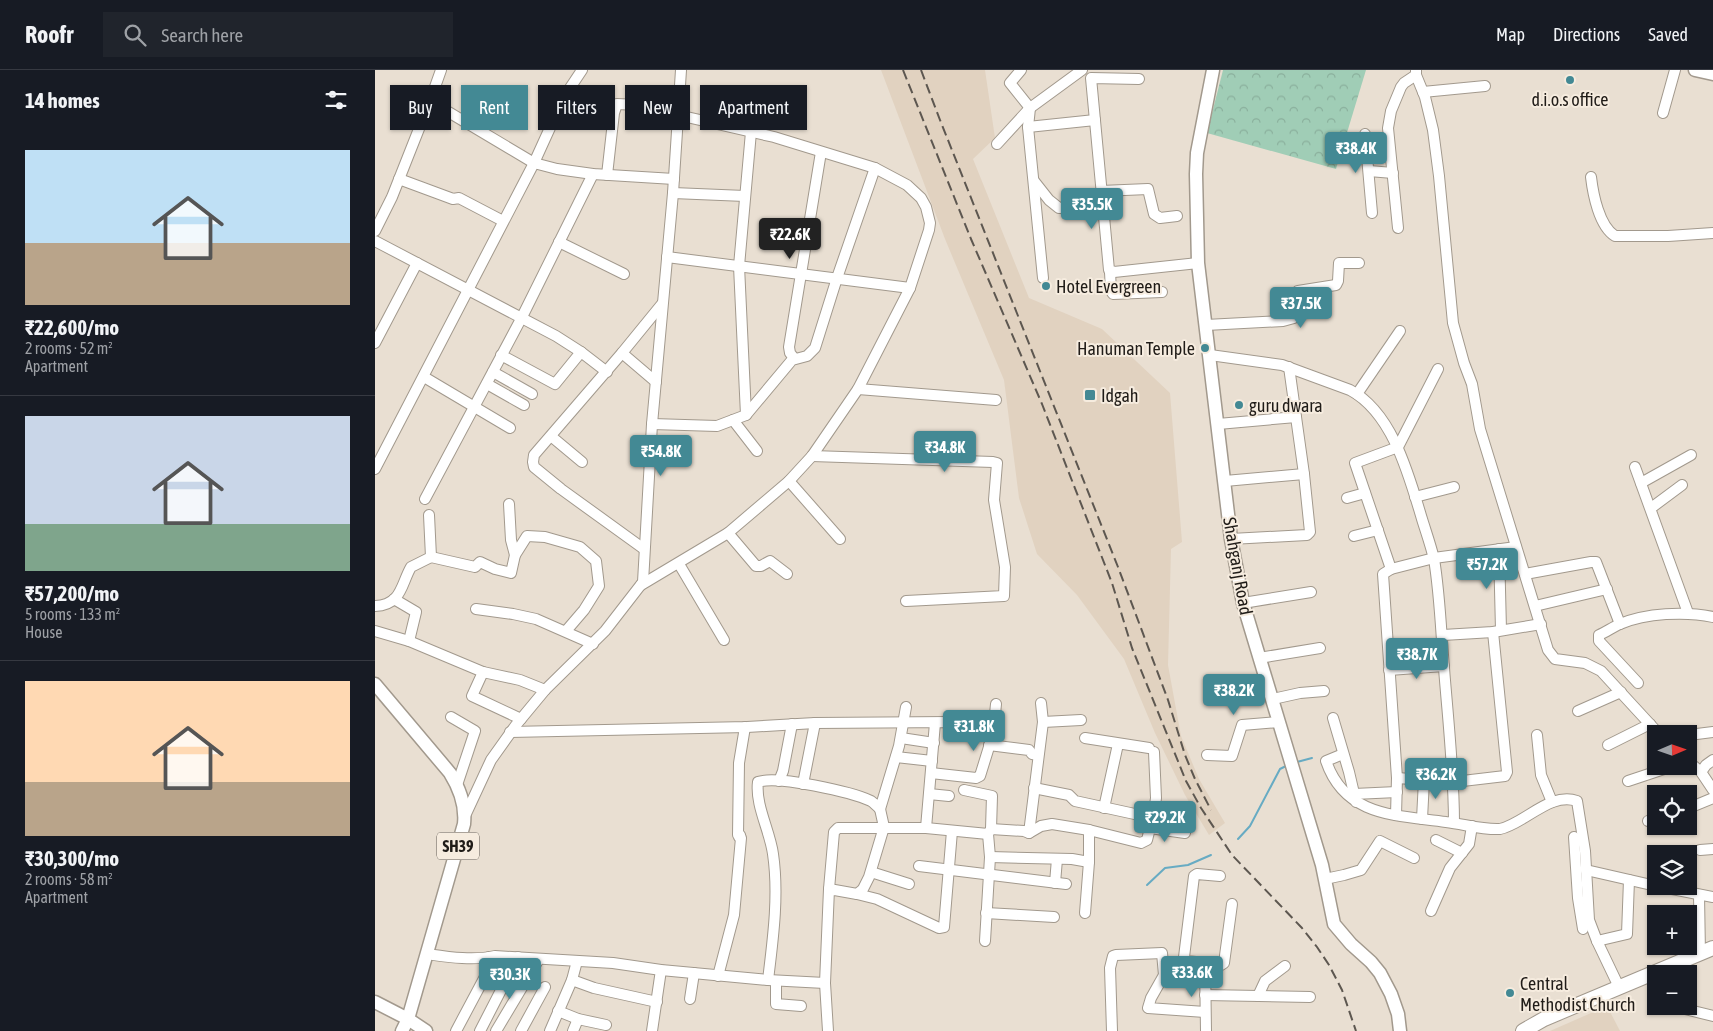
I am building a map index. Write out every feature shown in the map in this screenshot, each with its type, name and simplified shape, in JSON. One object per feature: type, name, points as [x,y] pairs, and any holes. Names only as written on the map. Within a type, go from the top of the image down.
[{"type":"highway","points":[[1689,965],[1706,955],[1713,948]]},
{"type":"highway","points":[[1523,1031],[1544,1019],[1619,987],[1706,955]]},
{"type":"highway","points":[[1536,1031],[1647,984]]},
{"type":"main road","name":"Shahganj Road","points":[[1213,70],[1197,153],[1199,263],[1231,539],[1243,603],[1294,769],[1325,879],[1334,924],[1345,938],[1380,973],[1391,994],[1398,1014],[1400,1031]]},
{"type":"main road","points":[[1695,70],[1713,74]]},
{"type":"main road","name":"SH39","points":[[375,684],[442,762],[457,785],[462,798],[465,816],[427,954],[402,1031]]},
{"type":"main road","points":[[375,1002],[426,1031]]},
{"type":"street","points":[[436,85],[441,70]]},
{"type":"street","points":[[375,469],[535,163],[564,98],[582,70]]},
{"type":"street","points":[[680,85],[681,70]]},
{"type":"street","points":[[1021,70],[1010,82],[1030,108],[1029,127],[1033,181],[1043,278]]},
{"type":"street","points":[[1663,113],[1675,70]]},
{"type":"street","points":[[997,144],[1030,108],[1077,71]]},
{"type":"street","points":[[1397,228],[1389,120],[1401,87],[1416,73],[1433,130],[1453,323],[1464,363],[1473,384],[1480,429],[1548,650],[1552,657],[1559,660],[1585,663],[1601,670],[1650,724],[1608,744]]},
{"type":"street","points":[[1139,79],[1091,78],[1111,291],[1113,294],[1162,292]]},
{"type":"street","points":[[1423,92],[1485,86]]},
{"type":"street","points":[[607,175],[614,113],[617,104],[625,105]]},
{"type":"street","points":[[451,113],[535,163],[557,169],[593,174],[674,179]]},
{"type":"street","points":[[641,585],[728,533],[789,481],[812,456],[858,388],[910,288],[930,222],[921,198],[911,187],[875,168],[774,137],[690,114]]},
{"type":"street","points":[[1029,127],[1095,120]]},
{"type":"street","points":[[375,231],[419,130]]},
{"type":"street","points":[[465,816],[491,760],[510,732],[545,690],[593,644],[641,585],[643,580],[652,424],[678,130]]},
{"type":"street","points":[[746,416],[739,266],[751,132]]},
{"type":"street","points":[[1365,134],[1372,213]]},
{"type":"street","points":[[794,358],[790,353],[789,347],[821,152]]},
{"type":"street","points":[[652,424],[717,426],[746,416],[794,358],[807,356],[815,348],[875,168]]},
{"type":"street","points":[[1369,172],[1393,173]]},
{"type":"street","points":[[425,499],[475,408],[593,174]]},
{"type":"street","points":[[1591,177],[1600,214],[1609,231],[1615,236],[1668,236],[1713,233]]},
{"type":"street","points":[[399,179],[453,199],[459,198],[503,222]]},
{"type":"street","points":[[1033,181],[1049,200],[1059,208],[1103,206]]},
{"type":"street","points":[[1101,191],[1148,189],[1154,214],[1160,218],[1177,216]]},
{"type":"street","points":[[673,193],[745,196]]},
{"type":"street","points":[[375,205],[385,210]]},
{"type":"street","points":[[375,241],[522,317],[581,352],[607,372]]},
{"type":"street","points":[[559,242],[624,274]]},
{"type":"street","points":[[667,257],[910,288]]},
{"type":"street","points":[[1110,272],[1199,263]]},
{"type":"street","points":[[1206,325],[1283,321],[1295,318],[1298,313],[1298,291],[1336,285],[1339,263],[1359,263]]},
{"type":"street","points":[[375,343],[417,264]]},
{"type":"street","points":[[644,549],[561,489],[533,462],[535,455],[623,353],[662,304]]},
{"type":"street","points":[[1357,394],[1399,331]]},
{"type":"street","points":[[501,355],[555,384],[581,352]]},
{"type":"street","points":[[623,353],[656,382]]},
{"type":"street","points":[[1209,355],[1278,364],[1341,386],[1357,394],[1377,414],[1398,447],[1433,558],[1443,635],[1454,782],[1454,823]]},
{"type":"street","points":[[1231,539],[1309,534],[1304,474],[1289,367]]},
{"type":"street","points":[[1391,570],[1355,465],[1356,462],[1398,447],[1439,368]]},
{"type":"street","points":[[493,372],[532,394]]},
{"type":"street","points":[[424,377],[510,428]]},
{"type":"street","points":[[487,384],[524,405]]},
{"type":"street","points":[[858,388],[996,400]]},
{"type":"street","points":[[1218,424],[1296,417]]},
{"type":"street","points":[[733,420],[757,451]]},
{"type":"street","points":[[552,437],[582,462]]},
{"type":"street","points":[[1641,483],[1691,455]]},
{"type":"street","points":[[812,456],[997,463],[994,500],[1005,567],[1004,596],[906,601]]},
{"type":"street","points":[[1635,467],[1688,613]]},
{"type":"street","points":[[1225,481],[1304,474]]},
{"type":"street","points":[[789,481],[841,538]]},
{"type":"street","points":[[1651,508],[1682,485]]},
{"type":"street","points":[[1415,497],[1454,488]]},
{"type":"street","points":[[1347,498],[1365,493]]},
{"type":"street","points":[[509,504],[511,540],[515,554]]},
{"type":"street","points":[[429,514],[431,557]]},
{"type":"street","points":[[1354,536],[1378,530]]},
{"type":"street","points":[[728,533],[756,566],[761,566],[770,561],[787,574]]},
{"type":"street","points":[[375,606],[394,599],[405,584],[411,567],[431,557],[475,567],[480,562],[495,569],[511,573],[515,554],[526,538],[530,536],[553,539],[580,547],[595,559],[598,565],[599,586],[584,610],[566,631]]},
{"type":"street","points":[[1396,815],[1397,778],[1382,575],[1384,572],[1433,558],[1516,547]]},
{"type":"street","points":[[1397,778],[1454,782],[1503,777],[1506,774],[1497,631],[1499,550]]},
{"type":"street","points":[[1525,574],[1598,563],[1621,624]]},
{"type":"street","points":[[679,564],[724,640]]},
{"type":"street","points":[[1535,606],[1607,589]]},
{"type":"street","points":[[1243,603],[1311,592]]},
{"type":"street","points":[[394,599],[416,612],[409,641]]},
{"type":"street","points":[[476,609],[536,619],[593,644]]},
{"type":"street","points":[[1638,683],[1598,639],[1599,635],[1621,624],[1639,618],[1688,613],[1713,617]]},
{"type":"street","points":[[1443,635],[1497,631],[1541,624]]},
{"type":"street","points":[[375,631],[409,641],[483,672],[517,679],[545,690]]},
{"type":"street","points":[[1259,658],[1320,648]]},
{"type":"street","points":[[1389,670],[1444,666]]},
{"type":"street","points":[[483,672],[472,696],[521,719]]},
{"type":"street","points":[[1273,699],[1299,693],[1324,691]]},
{"type":"street","points":[[1578,710],[1621,692]]},
{"type":"street","points":[[1029,833],[1043,722],[1041,703]]},
{"type":"street","points":[[931,773],[978,777],[993,734],[996,704]]},
{"type":"street","points":[[857,894],[863,889],[871,872],[885,827],[880,809],[901,738],[906,707]]},
{"type":"street","points":[[451,717],[475,731],[457,785]]},
{"type":"street","points":[[1333,718],[1355,798]]},
{"type":"street","points":[[1043,722],[1081,720]]},
{"type":"street","points":[[510,732],[745,727],[815,723],[959,722],[978,724],[982,729],[993,734]]},
{"type":"street","points":[[1207,756],[1232,756],[1242,725],[1279,722]]},
{"type":"street","points":[[803,784],[815,723]]},
{"type":"street","points":[[926,828],[935,723]]},
{"type":"street","points":[[779,781],[783,771],[792,724]]},
{"type":"street","points":[[718,976],[736,908],[741,838],[739,837],[740,835],[738,836],[737,830],[739,763],[745,727]]},
{"type":"street","points":[[1697,734],[1713,732]]},
{"type":"street","points":[[1537,735],[1541,775],[1552,802]]},
{"type":"street","points":[[901,738],[934,744]]},
{"type":"street","points":[[828,1031],[825,983],[829,889],[836,829],[885,827],[952,831],[1024,831],[1029,833],[1047,824],[1089,830],[1141,843],[1147,840],[1156,798],[1152,750],[1085,738]]},
{"type":"street","points":[[1104,808],[1118,744]]},
{"type":"street","points":[[989,745],[1029,750],[1032,754],[1038,755]]},
{"type":"street","points":[[1343,754],[1326,761],[1335,783],[1368,808],[1396,815],[1496,829],[1505,828],[1552,802],[1569,800],[1578,802],[1586,870],[1583,888],[1583,929]]},
{"type":"street","points":[[896,757],[932,761]]},
{"type":"street","points":[[1701,772],[1705,765],[1713,760]]},
{"type":"street","points":[[1697,769],[1713,788]]},
{"type":"street","points":[[1628,781],[1647,775]]},
{"type":"street","points":[[1422,819],[1425,780]]},
{"type":"street","points":[[801,1006],[776,1004],[772,981],[774,869],[772,850],[765,825],[758,784],[761,781],[779,781],[803,784],[855,796],[869,801],[880,809]]},
{"type":"street","points":[[1034,788],[1069,796],[1075,802],[1152,819],[1185,833]]},
{"type":"street","points":[[964,790],[992,796],[985,941]]},
{"type":"street","points":[[1355,798],[1397,792]]},
{"type":"street","points":[[929,794],[949,796]]},
{"type":"street","points":[[1697,805],[1713,798]]},
{"type":"street","points":[[1152,819],[1186,814]]},
{"type":"street","points":[[1431,910],[1451,868],[1469,842],[1472,826]]},
{"type":"street","points":[[1085,913],[1089,862],[1089,830]]},
{"type":"street","points":[[829,889],[877,900],[942,928],[945,925],[952,831]]},
{"type":"street","points":[[1574,837],[1589,920],[1619,987]]},
{"type":"street","points":[[1436,840],[1462,853]]},
{"type":"street","points":[[1325,879],[1345,876],[1361,870],[1380,841],[1414,858]]},
{"type":"street","points":[[1700,850],[1713,849]]},
{"type":"street","points":[[990,857],[1089,862]]},
{"type":"street","points":[[919,866],[1061,883],[1057,859]]},
{"type":"street","points":[[1586,870],[1647,884]]},
{"type":"street","points":[[871,872],[909,884]]},
{"type":"street","points":[[1220,876],[1197,874],[1193,878],[1184,957],[1187,961],[1221,965],[1225,961],[1232,904]]},
{"type":"street","points":[[1597,941],[1627,934],[1629,880]]},
{"type":"street","points":[[1697,907],[1699,895],[1713,897]]},
{"type":"street","points":[[986,913],[1054,917]]},
{"type":"street","points":[[1697,933],[1706,955]]},
{"type":"street","points":[[1112,1031],[1110,968],[1113,956],[1116,955],[1161,953],[1164,975],[1148,1008],[1205,1012]]},
{"type":"street","points":[[427,954],[455,958],[489,958],[495,956],[613,963],[718,976],[825,983]]},
{"type":"street","points":[[479,1031],[518,957]]},
{"type":"street","points":[[468,1031],[457,1028],[489,969],[489,958]]},
{"type":"street","points":[[496,1031],[539,959]]},
{"type":"street","points":[[550,1031],[572,980],[577,961]]},
{"type":"street","points":[[1205,963],[1206,1031]]},
{"type":"street","points":[[1258,996],[1265,981],[1285,966]]},
{"type":"street","points":[[652,1031],[661,970]]},
{"type":"street","points":[[690,999],[694,973]]},
{"type":"street","points":[[572,980],[595,988],[657,1002]]},
{"type":"street","points":[[521,1031],[545,987]]},
{"type":"street","points":[[1205,995],[1310,997]]},
{"type":"street","points":[[558,1011],[578,1019],[606,1025]]},
{"type":"street","points":[[1697,1012],[1713,1016]]},
{"type":"street","points":[[573,1031],[578,1019]]},
{"type":"shaded area","points":[[881,70],[985,70],[995,138],[973,159],[1029,298],[1102,329],[1170,393],[1182,542],[1171,549],[1168,665],[1181,736],[1199,779],[1225,823],[1209,835],[1185,795],[1155,733],[1124,659],[1077,595],[1037,554],[1019,498],[1004,380],[945,239]]},
{"type":"shaded area","points":[[1607,1006],[1620,1031],[1550,1031]]},
{"type":"green space","points":[[1223,70],[1366,70],[1336,169],[1207,133]]},
{"type":"waterway","points":[[1297,762],[1312,758]]},
{"type":"waterway","points":[[1238,839],[1250,826],[1280,769],[1288,765]]},
{"type":"waterway","points":[[1147,885],[1165,868],[1188,865],[1211,855]]},
{"type":"railway","points":[[903,70],[971,239],[1042,404],[1112,583],[1132,648],[1186,781],[1201,808],[1232,855],[1302,928],[1317,947],[1342,990],[1356,1031]]},
{"type":"railway","points":[[921,70],[1118,567],[1168,700],[1185,755],[1211,810]]},
{"type":"place","name":"d.i.o.s office","points":[[1570,80]]},
{"type":"place","name":"Hotel Evergreen","points":[[1046,286]]},
{"type":"place","name":"Hanuman Temple","points":[[1205,348]]},
{"type":"place","name":"Idgah","points":[[1090,395]]},
{"type":"place","name":"guru dwara","points":[[1239,405]]},
{"type":"place","name":"Central Methodist Church","points":[[1510,993]]}]
